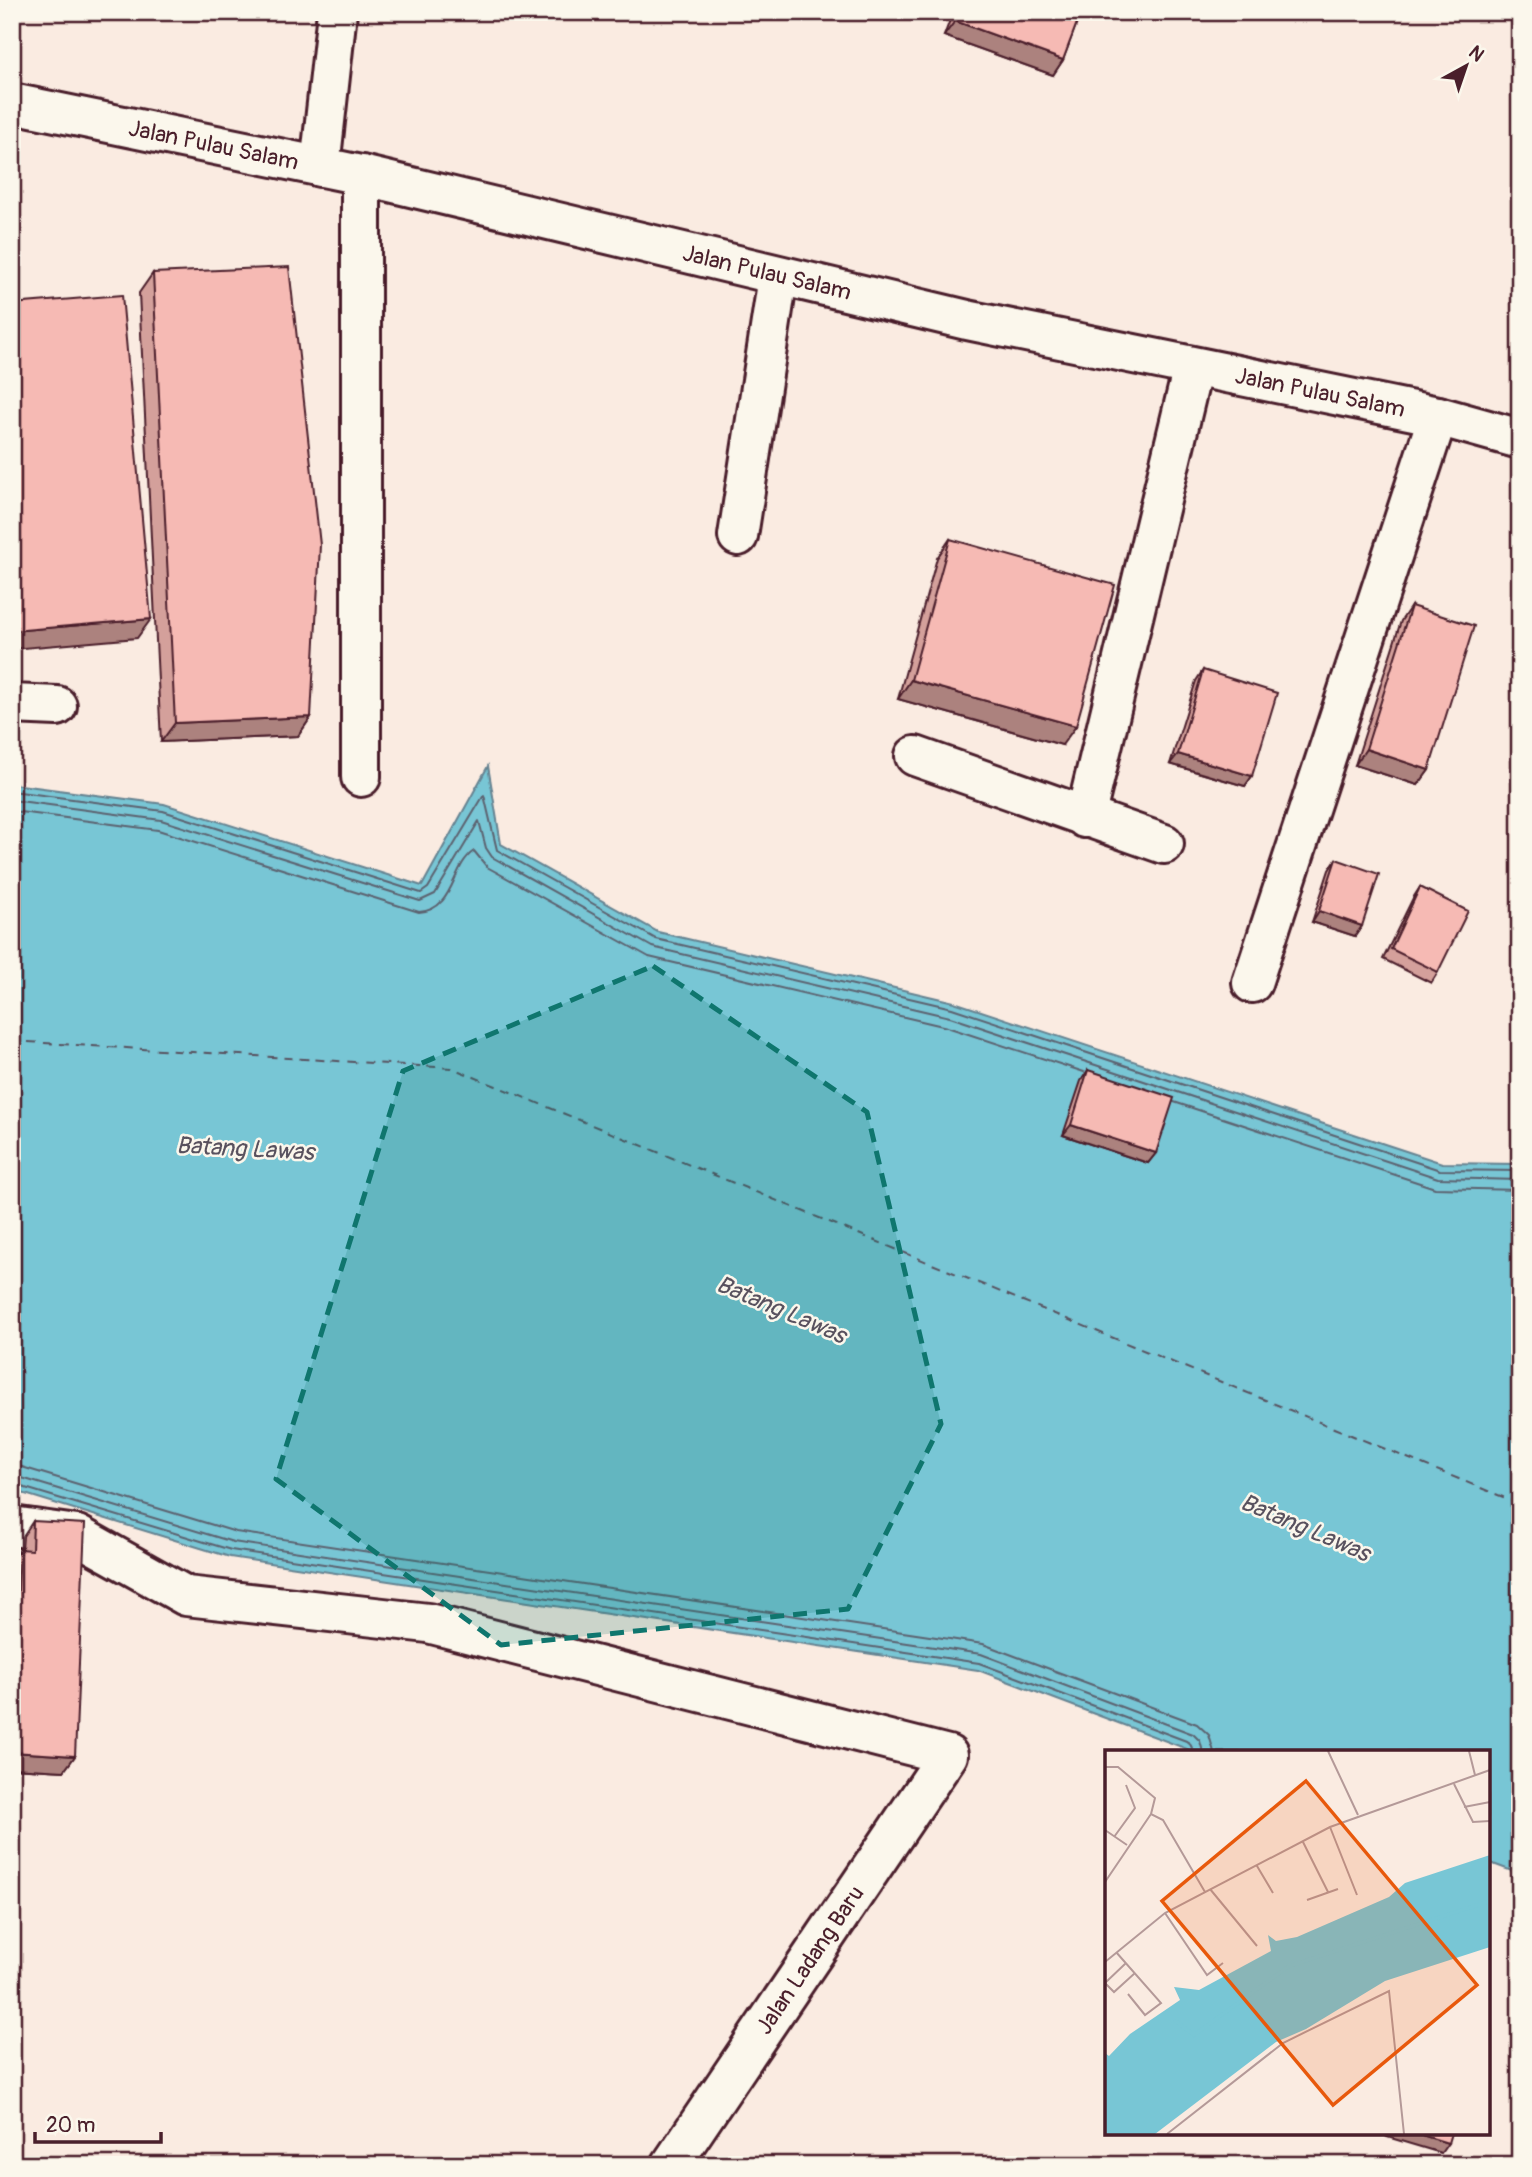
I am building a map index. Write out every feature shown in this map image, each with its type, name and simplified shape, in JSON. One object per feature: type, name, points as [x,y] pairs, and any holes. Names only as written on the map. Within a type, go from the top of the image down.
[{"type":"street","points":[[320,167],[337,12]]},
{"type":"street","name":"Jalan Pulau Salam","points":[[12,103],[361,175],[778,277],[1193,367],[1438,416],[1520,439]]},
{"type":"street","points":[[361,175],[361,777]]},
{"type":"street","points":[[738,536],[778,277]]},
{"type":"street","points":[[1084,818],[1193,367]]},
{"type":"street","points":[[1252,983],[1438,416]]},
{"type":"street","points":[[12,704],[57,706]]},
{"type":"street","points":[[915,756],[1084,818],[1164,844]]},
{"type":"street","name":"Jalan Ladang Baru","points":[[12,1526],[77,1535],[187,1595],[428,1623],[948,1755],[671,2165]]},
{"type":"highlighted area","points":[[653,966],[867,1112],[941,1424],[848,1609],[501,1645],[276,1479],[403,1071]]},
{"type":"water","name":"Batang Lawas","points":[[488,766],[501,844],[658,932],[954,1002],[1442,1163],[1520,1164],[1520,1874],[1490,1863],[1490,1750],[1190,1750],[978,1670],[230,1557],[12,1490],[12,784],[164,804],[422,886]]},
{"type":"building","points":[[958,12],[1081,12],[1063,60],[955,21]]},
{"type":"building","points":[[289,267],[320,545],[311,717],[175,723],[153,273]]},
{"type":"building","points":[[122,295],[151,619],[12,631],[12,304]]},
{"type":"building","points":[[950,539],[1115,585],[1076,726],[911,680]]},
{"type":"building","points":[[1411,606],[1474,626],[1429,770],[1366,749]]},
{"type":"building","points":[[1203,670],[1277,693],[1252,776],[1178,754]]},
{"type":"building","points":[[1336,859],[1379,874],[1362,926],[1319,911]]},
{"type":"building","points":[[1420,887],[1468,911],[1438,972],[1391,949]]},
{"type":"building","points":[[1088,1070],[1174,1098],[1156,1153],[1071,1125]]},
{"type":"building","points":[[33,1521],[85,1524],[75,1756],[12,1752],[20,1549],[32,1550]]},
{"type":"building","points":[[1422,2135],[1450,2135],[1448,2143]]},
{"type":"ferry route","points":[[12,1041],[452,1068],[1520,1504]]}]
